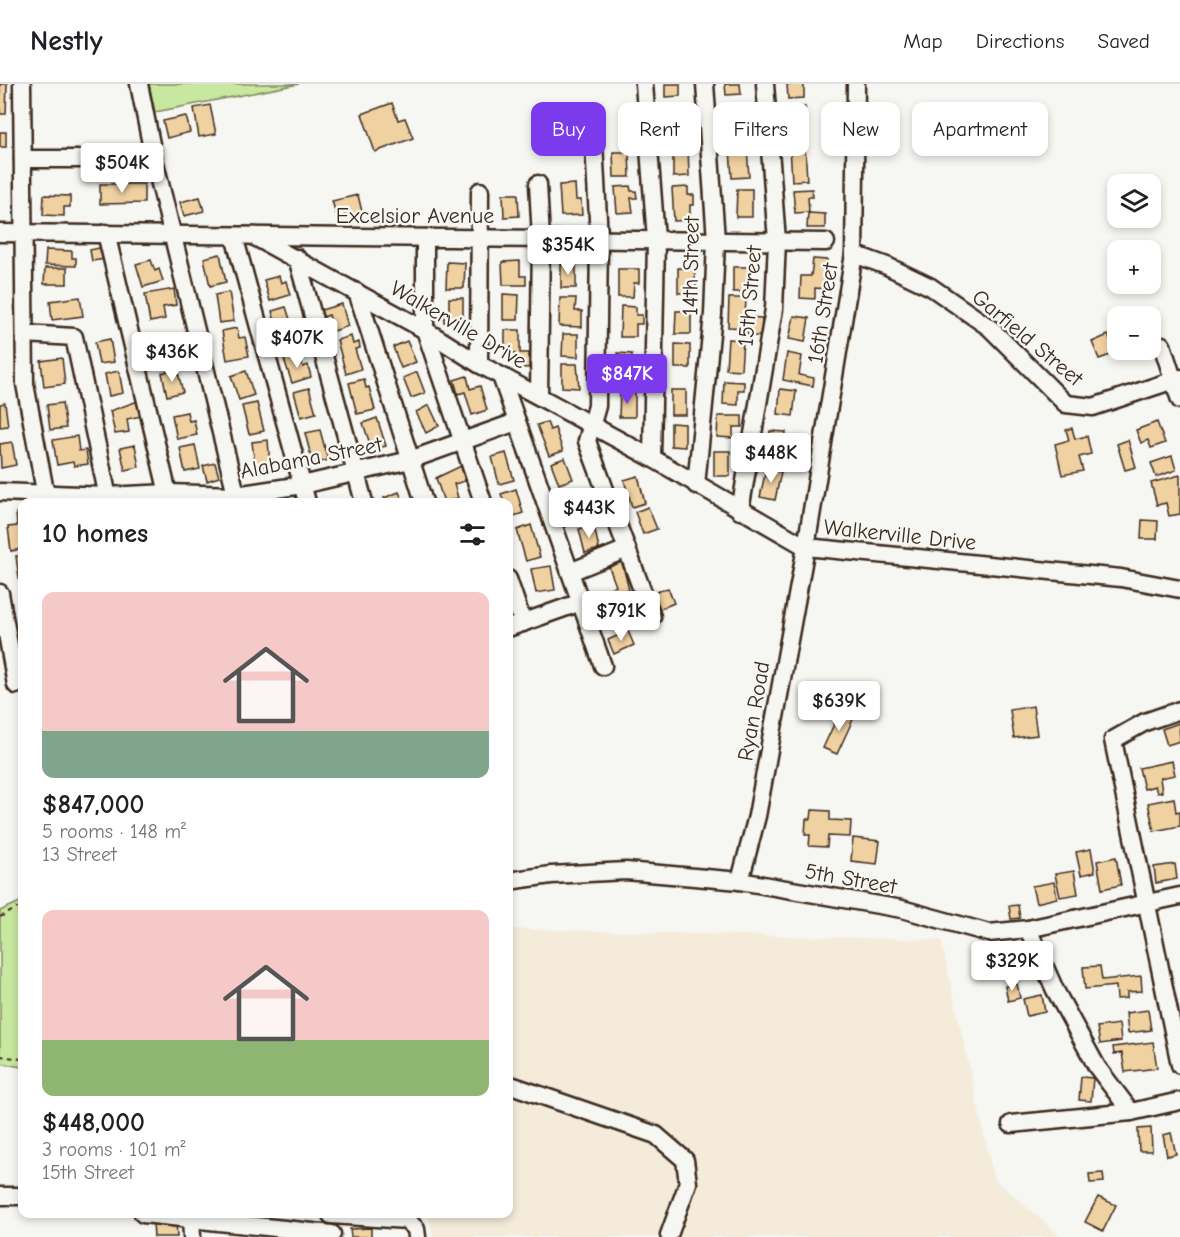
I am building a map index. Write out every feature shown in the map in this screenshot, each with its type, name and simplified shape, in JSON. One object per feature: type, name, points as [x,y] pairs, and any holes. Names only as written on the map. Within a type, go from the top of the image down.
[{"type":"street","points":[[22,84],[25,384],[46,498]]},
{"type":"street","points":[[139,84],[154,159],[237,498]]},
{"type":"street","points":[[644,84],[656,239],[652,458]]},
{"type":"street","name":"14th Street","points":[[696,484],[713,314],[716,240],[705,84]]},
{"type":"street","name":"15th Street","points":[[740,511],[772,324],[777,240],[765,84]]},
{"type":"street","name":"16th Street","points":[[806,547],[854,254],[856,84]]},
{"type":"street","points":[[595,156],[598,238],[597,406],[587,441],[652,617]]},
{"type":"street","points":[[23,159],[154,159]]},
{"type":"street","points":[[538,184],[541,238],[539,396]]},
{"type":"street","points":[[479,364],[480,191]]},
{"type":"street","name":"Excelsior Avenue","points":[[0,233],[826,242]]},
{"type":"street","points":[[106,233],[169,498]]},
{"type":"street","points":[[234,236],[306,498]]},
{"type":"street","name":"Walkerville Drive","points":[[255,237],[297,258],[479,364],[652,458],[740,511],[806,547],[1121,578],[1180,589]]},
{"type":"street","points":[[425,238],[424,330],[482,498]]},
{"type":"street","name":"Garfield Street","points":[[854,254],[887,266],[931,287],[990,328],[1066,404],[1093,407],[1177,379]]},
{"type":"street","points":[[297,258],[363,498]]},
{"type":"street","points":[[357,292],[423,498]]},
{"type":"street","points":[[25,334],[74,337],[108,498]]},
{"type":"street","points":[[1162,345],[1177,379],[1180,400]]},
{"type":"street","points":[[501,376],[603,666]]},
{"type":"street","name":"Alabama Street","points":[[242,498],[410,460],[516,422]]},
{"type":"street","name":"Alabama Street","points":[[0,492],[39,498]]},
{"type":"street","name":"Ryan Road","points":[[740,881],[757,816],[806,547]]},
{"type":"street","points":[[570,572],[627,549]]},
{"type":"street","points":[[0,593],[13,685]]},
{"type":"street","points":[[513,608],[516,626],[581,602]]},
{"type":"street","points":[[1180,710],[1145,723],[1113,740],[1180,1065]]},
{"type":"street","name":"5th Street","points":[[513,880],[551,875],[626,871],[740,881],[902,909],[989,933],[1028,929],[1180,896]]},
{"type":"street","points":[[1028,929],[1055,990],[1097,1067],[1131,1112]]},
{"type":"street","points":[[513,1086],[656,1135],[685,1160],[688,1183],[669,1235]]},
{"type":"street","points":[[1011,1124],[1131,1112],[1180,1101]]},
{"type":"street","points":[[0,1196],[18,1196]]},
{"type":"street","points":[[192,1237],[191,1218],[260,1231],[333,1236],[331,1218]]},
{"type":"street","points":[[382,1218],[407,1220],[416,1229],[417,1237]]},
{"type":"path","points":[[0,918],[18,908]]},
{"type":"path","points":[[0,1056],[18,1058]]},
{"type":"shaded area","points":[[513,929],[941,940],[994,1179],[1061,1237],[433,1237],[430,1218],[513,1218]]},
{"type":"green space","points":[[149,84],[299,84],[155,112]]},
{"type":"green space","points":[[18,903],[18,1066],[0,1063],[0,911]]},
{"type":"building","points":[[0,84],[7,84],[6,114],[0,114]]},
{"type":"building","points":[[665,84],[680,84],[680,96],[665,97]]},
{"type":"building","points":[[725,84],[740,84],[741,94],[726,95]]},
{"type":"building","points":[[787,84],[804,84],[804,98],[788,99]]},
{"type":"building","points":[[392,103],[398,120],[405,118],[413,138],[375,152],[362,114]]},
{"type":"building","points":[[210,105],[216,134],[199,137],[194,108]]},
{"type":"building","points":[[186,116],[190,132],[167,138],[163,121]]},
{"type":"building","points":[[0,132],[6,132],[6,147],[0,147]]},
{"type":"building","points":[[613,152],[618,152],[618,156],[629,156],[630,177],[614,177]]},
{"type":"building","points":[[673,156],[688,156],[689,176],[673,177]]},
{"type":"building","points":[[730,156],[748,156],[749,177],[732,178]]},
{"type":"building","points":[[791,156],[806,156],[807,180],[792,181]]},
{"type":"building","points":[[100,184],[144,184],[144,203],[100,204]]},
{"type":"building","points":[[575,184],[576,200],[581,200],[582,215],[561,216],[559,185]]},
{"type":"building","points":[[630,186],[631,191],[636,191],[637,198],[631,198],[633,212],[617,213],[615,187]]},
{"type":"building","points":[[688,187],[688,195],[694,195],[694,205],[690,205],[690,220],[674,221],[672,188]]},
{"type":"building","points":[[737,189],[752,189],[752,217],[736,217]]},
{"type":"building","points":[[812,189],[813,197],[808,197],[809,212],[795,213],[793,190]]},
{"type":"building","points":[[503,194],[518,194],[519,216],[504,217]]},
{"type":"building","points":[[44,195],[70,196],[70,207],[64,207],[64,216],[43,215]]},
{"type":"building","points":[[358,195],[362,212],[345,216],[344,212],[336,214],[332,201]]},
{"type":"building","points":[[200,197],[204,211],[184,216],[180,202]]},
{"type":"building","points":[[808,213],[825,214],[825,228],[807,228]]},
{"type":"building","points":[[104,247],[106,259],[92,261],[90,250]]},
{"type":"building","points":[[46,250],[72,251],[72,258],[76,258],[76,266],[45,265]]},
{"type":"building","points":[[220,254],[226,282],[210,286],[204,258]]},
{"type":"building","points":[[813,259],[827,260],[825,289],[815,288],[815,299],[800,298],[801,276],[811,276]]},
{"type":"building","points":[[151,260],[155,271],[159,269],[163,281],[143,287],[136,264]]},
{"type":"building","points":[[520,261],[520,276],[526,276],[526,285],[503,285],[502,262]]},
{"type":"building","points":[[447,262],[465,263],[464,288],[446,288]]},
{"type":"building","points":[[561,264],[576,265],[576,288],[561,288]]},
{"type":"building","points":[[733,267],[750,267],[749,292],[733,292]]},
{"type":"building","points":[[45,268],[67,268],[67,284],[44,284]]},
{"type":"building","points":[[678,268],[694,269],[697,293],[678,293]]},
{"type":"building","points":[[618,269],[639,269],[639,283],[634,283],[633,297],[618,297]]},
{"type":"building","points":[[279,276],[281,283],[286,281],[290,295],[270,301],[264,280]]},
{"type":"building","points":[[174,289],[176,305],[163,307],[165,319],[150,322],[145,294]]},
{"type":"building","points":[[229,292],[234,321],[219,323],[215,295]]},
{"type":"building","points":[[503,294],[519,295],[518,320],[503,320]]},
{"type":"building","points":[[80,297],[83,316],[52,320],[50,301]]},
{"type":"building","points":[[449,298],[463,298],[463,323],[444,322],[444,312],[449,312]]},
{"type":"building","points":[[560,298],[576,298],[575,311],[582,311],[582,327],[559,326]]},
{"type":"building","points":[[729,298],[746,298],[745,317],[762,318],[762,336],[747,336],[748,328],[728,327]]},
{"type":"building","points":[[342,304],[348,326],[334,331],[329,315],[323,317],[321,310]]},
{"type":"building","points":[[621,306],[636,307],[636,315],[642,315],[642,324],[636,324],[636,337],[620,337]]},
{"type":"building","points":[[286,307],[295,335],[280,339],[272,311]]},
{"type":"building","points":[[676,311],[691,311],[691,334],[675,334]]},
{"type":"building","points":[[794,316],[809,318],[805,342],[789,339]]},
{"type":"building","points":[[237,328],[239,338],[245,337],[249,356],[227,360],[222,331]]},
{"type":"building","points":[[505,330],[520,330],[520,353],[529,353],[529,368],[515,367],[515,353],[505,352]]},
{"type":"building","points":[[563,334],[578,334],[578,357],[562,356]]},
{"type":"building","points":[[1107,335],[1107,356],[1099,359],[1092,342]]},
{"type":"building","points":[[351,336],[353,344],[359,342],[360,348],[355,349],[361,369],[346,374],[337,340]]},
{"type":"building","points":[[170,338],[175,361],[160,364],[155,341]]},
{"type":"building","points":[[110,339],[114,362],[99,364],[95,342]]},
{"type":"building","points":[[728,339],[743,340],[741,370],[726,369]]},
{"type":"building","points":[[407,341],[416,362],[401,368],[393,347]]},
{"type":"building","points":[[675,344],[690,345],[690,368],[675,368]]},
{"type":"building","points":[[617,353],[632,354],[632,367],[639,367],[639,383],[616,382]]},
{"type":"building","points":[[787,353],[802,356],[799,375],[814,378],[813,386],[783,380]]},
{"type":"building","points":[[299,354],[303,367],[308,365],[311,377],[292,383],[284,359]]},
{"type":"building","points":[[62,358],[65,384],[44,387],[41,361]]},
{"type":"building","points":[[562,364],[577,364],[579,388],[562,387]]},
{"type":"building","points":[[177,369],[183,392],[167,396],[162,373]]},
{"type":"building","points":[[119,371],[123,393],[109,396],[105,374]]},
{"type":"building","points":[[246,371],[254,395],[239,400],[231,376]]},
{"type":"building","points":[[417,372],[425,393],[411,398],[403,378]]},
{"type":"building","points":[[467,376],[470,389],[480,386],[487,410],[472,415],[465,392],[458,394],[454,380]]},
{"type":"building","points":[[364,379],[366,388],[369,387],[375,410],[357,414],[349,383]]},
{"type":"building","points":[[724,381],[744,382],[744,390],[738,390],[738,405],[723,404]]},
{"type":"building","points":[[309,388],[316,413],[301,417],[294,392]]},
{"type":"building","points":[[780,389],[796,391],[793,416],[778,414]]},
{"type":"building","points":[[671,390],[686,390],[686,415],[671,415]]},
{"type":"building","points":[[620,392],[635,392],[635,417],[619,417]]},
{"type":"building","points":[[138,401],[141,416],[127,419],[129,432],[115,434],[110,411]]},
{"type":"building","points":[[5,403],[8,426],[0,427],[0,404]]},
{"type":"building","points":[[62,403],[66,428],[50,430],[47,405]]},
{"type":"building","points":[[257,403],[264,431],[249,434],[242,406]]},
{"type":"building","points":[[429,405],[439,426],[426,433],[416,412]]},
{"type":"building","points":[[187,412],[189,421],[194,420],[197,435],[177,439],[172,415]]},
{"type":"building","points":[[718,416],[742,416],[742,427],[733,427],[733,438],[717,437]]},
{"type":"building","points":[[377,418],[386,446],[372,450],[363,423]]},
{"type":"building","points":[[547,422],[550,430],[555,428],[563,451],[549,456],[537,425]]},
{"type":"building","points":[[1157,422],[1165,443],[1151,448],[1148,440],[1141,443],[1136,430]]},
{"type":"building","points":[[671,423],[685,424],[685,447],[671,446]]},
{"type":"building","points":[[1072,428],[1075,439],[1087,436],[1091,454],[1079,457],[1083,471],[1062,475],[1055,444],[1069,440],[1066,430]]},
{"type":"building","points":[[320,430],[328,460],[313,464],[305,433]]},
{"type":"building","points":[[770,431],[786,432],[785,444],[791,444],[789,462],[767,460]]},
{"type":"building","points":[[77,436],[79,451],[86,450],[88,464],[74,466],[73,462],[57,465],[53,440]]},
{"type":"building","points":[[268,440],[270,466],[255,467],[252,442]]},
{"type":"building","points":[[1128,440],[1136,467],[1125,470],[1117,444]]},
{"type":"building","points":[[12,442],[16,465],[1,468],[0,444]]},
{"type":"building","points":[[135,445],[139,467],[125,470],[120,448]]},
{"type":"building","points":[[195,445],[200,469],[185,472],[180,448]]},
{"type":"building","points":[[714,451],[730,451],[730,476],[714,476]]},
{"type":"building","points":[[506,453],[514,480],[499,484],[492,457]]},
{"type":"building","points":[[1172,456],[1176,470],[1156,477],[1151,463]]},
{"type":"building","points":[[565,458],[573,479],[559,484],[551,463]]},
{"type":"building","points":[[215,463],[219,477],[207,481],[203,466]]},
{"type":"building","points":[[461,466],[465,481],[454,484],[458,498],[443,498],[436,478]]},
{"type":"building","points":[[766,469],[781,472],[775,500],[760,497]]},
{"type":"building","points":[[1180,475],[1180,514],[1169,516],[1166,503],[1157,505],[1151,483]]},
{"type":"building","points":[[638,476],[645,503],[632,507],[624,480]]},
{"type":"building","points":[[516,489],[523,513],[513,516],[513,498],[502,498],[501,494]]},
{"type":"building","points":[[399,492],[401,498],[384,498]]},
{"type":"building","points":[[582,492],[588,516],[574,520],[567,496]]},
{"type":"building","points":[[648,507],[657,529],[643,534],[635,512]]},
{"type":"building","points":[[16,513],[18,513],[18,550],[11,551],[8,527],[17,526]]},
{"type":"building","points":[[1142,520],[1158,521],[1157,539],[1141,539]]},
{"type":"building","points":[[531,525],[540,557],[526,561],[517,530]]},
{"type":"building","points":[[594,526],[599,549],[585,553],[579,529]]},
{"type":"building","points":[[622,562],[629,590],[594,604],[591,595],[616,586],[609,567]]},
{"type":"building","points":[[551,566],[555,590],[536,593],[531,569]]},
{"type":"building","points":[[668,588],[674,603],[660,609],[654,593]]},
{"type":"building","points":[[614,601],[619,611],[623,609],[627,617],[607,626],[599,609]]},
{"type":"building","points":[[628,631],[634,645],[614,654],[608,640]]},
{"type":"building","points":[[1033,706],[1037,735],[1014,738],[1010,710]]},
{"type":"building","points":[[841,709],[855,715],[837,754],[823,748]]},
{"type":"building","points":[[1179,723],[1180,741],[1167,745],[1162,729]]},
{"type":"building","points":[[1172,761],[1175,775],[1160,778],[1162,792],[1157,793],[1155,786],[1144,789],[1139,768]]},
{"type":"building","points":[[1174,798],[1176,812],[1180,811],[1180,826],[1154,831],[1148,803]]},
{"type":"building","points":[[812,810],[830,811],[830,820],[851,821],[850,837],[828,836],[827,847],[809,846],[810,835],[805,835],[806,819],[811,819]]},
{"type":"building","points":[[853,838],[880,841],[877,864],[851,861]]},
{"type":"building","points":[[1091,849],[1095,872],[1081,875],[1076,852]]},
{"type":"building","points":[[1116,857],[1121,885],[1102,889],[1097,861]]},
{"type":"building","points":[[1175,864],[1177,879],[1156,883],[1154,867]]},
{"type":"building","points":[[1074,871],[1078,894],[1060,897],[1055,874]]},
{"type":"building","points":[[1054,882],[1057,898],[1036,903],[1032,886]]},
{"type":"building","points":[[1018,905],[1020,918],[1011,919],[1009,906]]},
{"type":"building","points":[[1100,966],[1102,980],[1141,976],[1142,991],[1127,992],[1127,998],[1117,999],[1116,986],[1085,989],[1083,967]]},
{"type":"building","points":[[1017,984],[1020,998],[1008,1001],[1005,986]]},
{"type":"building","points":[[1042,995],[1045,1012],[1027,1016],[1023,999]]},
{"type":"building","points":[[1148,1010],[1151,1030],[1128,1033],[1126,1013]]},
{"type":"building","points":[[1119,1024],[1121,1041],[1100,1044],[1097,1027]]},
{"type":"building","points":[[1153,1042],[1157,1068],[1125,1072],[1122,1053],[1114,1054],[1113,1047]]},
{"type":"building","points":[[1081,1077],[1093,1078],[1091,1101],[1079,1100]]},
{"type":"building","points":[[1151,1128],[1152,1151],[1139,1151],[1138,1129]]},
{"type":"building","points":[[1171,1133],[1176,1154],[1167,1156],[1163,1135]]},
{"type":"building","points":[[1103,1173],[1104,1182],[1090,1183],[1089,1174]]},
{"type":"building","points":[[1098,1197],[1116,1205],[1103,1231],[1085,1222]]},
{"type":"building","points":[[176,1221],[177,1237],[154,1237],[153,1223]]},
{"type":"building","points":[[371,1228],[371,1237],[351,1237],[350,1229]]}]
